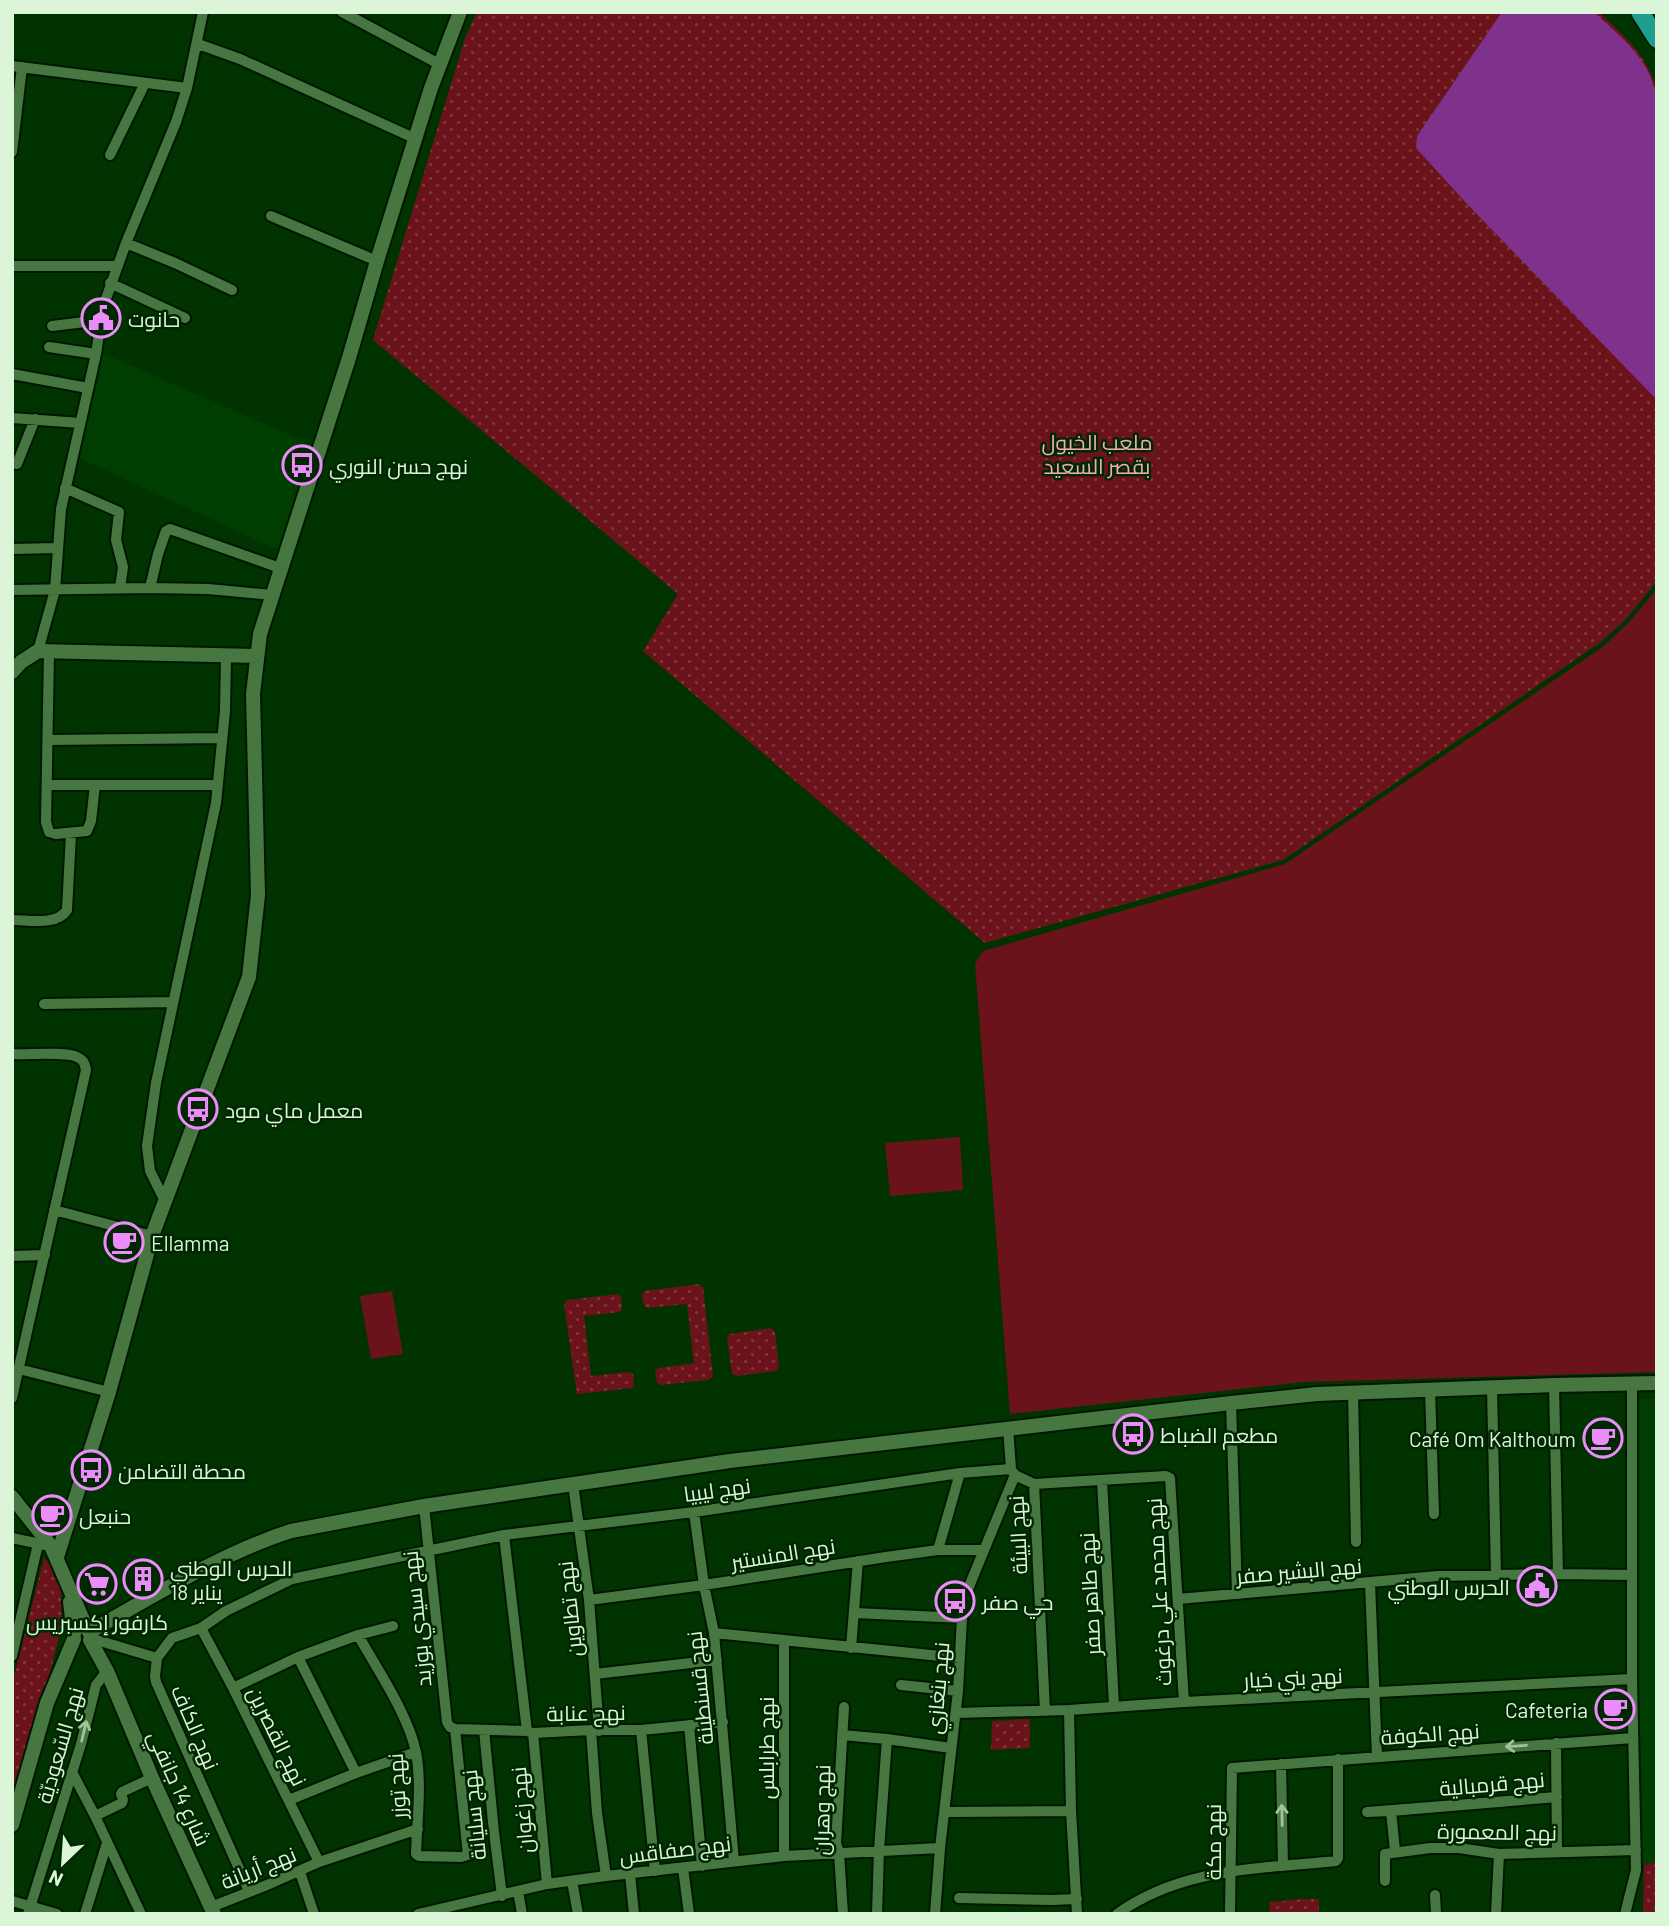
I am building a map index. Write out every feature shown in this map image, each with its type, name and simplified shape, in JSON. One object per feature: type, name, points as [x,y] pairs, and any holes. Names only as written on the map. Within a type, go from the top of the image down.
[{"type":"main road","points":[[1640,12],[1657,39]]},
{"type":"street","points":[[95,785],[90,827],[87,831],[52,834],[47,828],[48,740],[44,651],[55,590],[57,548],[65,488],[110,283],[176,122],[187,88],[204,12]]},
{"type":"street","points":[[342,12],[439,64]]},
{"type":"street","points":[[12,1656],[49,1549],[109,1392],[152,1236],[249,977],[258,895],[253,694],[260,635],[439,64],[460,12]]},
{"type":"street","points":[[198,44],[247,62],[416,139]]},
{"type":"street","points":[[12,152],[17,66],[187,88]]},
{"type":"street","points":[[110,155],[145,83]]},
{"type":"street","points":[[271,216],[377,261]]},
{"type":"street","points":[[126,243],[232,290]]},
{"type":"street","points":[[12,266],[117,266]]},
{"type":"street","points":[[110,283],[185,318]]},
{"type":"street","points":[[52,326],[101,320]]},
{"type":"street","points":[[49,347],[96,354]]},
{"type":"street","points":[[12,374],[88,388]]},
{"type":"street","points":[[12,418],[80,423]]},
{"type":"street","points":[[17,464],[35,419]]},
{"type":"street","points":[[65,488],[119,512],[116,540],[122,567],[120,588]]},
{"type":"street","points":[[150,588],[161,540],[170,529],[281,568]]},
{"type":"street","points":[[12,549],[57,548]]},
{"type":"street","points":[[12,590],[208,589],[272,595]]},
{"type":"street","points":[[12,672],[21,662],[44,651],[257,656]]},
{"type":"street","points":[[165,1201],[150,1171],[147,1146],[172,1002],[216,803],[225,711],[226,656]]},
{"type":"street","points":[[48,740],[222,738]]},
{"type":"street","points":[[47,785],[218,785]]},
{"type":"street","points":[[12,920],[49,920],[65,914],[71,834]]},
{"type":"street","points":[[44,1004],[172,1002]]},
{"type":"street","points":[[12,1054],[70,1055],[78,1057],[85,1064],[86,1070],[12,1398]]},
{"type":"street","points":[[54,1210],[152,1236]]},
{"type":"street","points":[[12,1256],[45,1255]]},
{"type":"street","points":[[19,1369],[109,1392]]},
{"type":"street","points":[[1625,1914],[1636,1875],[1632,1679],[1632,1383]]},
{"type":"street","points":[[12,1825],[47,1703],[84,1638],[188,1576],[271,1537],[291,1531],[424,1506],[730,1461],[1231,1403],[1317,1394],[1657,1383]]},
{"type":"street","points":[[1554,1385],[1558,1574]]},
{"type":"street","points":[[1492,1388],[1496,1575]]},
{"type":"street","points":[[1430,1390],[1434,1514]]},
{"type":"street","points":[[1353,1393],[1356,1542]]},
{"type":"street","points":[[1231,1403],[1237,1594]]},
{"type":"street","name":"نهج بنغازي","points":[[935,1914],[956,1713],[962,1618],[968,1589],[1013,1472],[1008,1428]]},
{"type":"street","name":"نهج ليبيا","points":[[429,1552],[504,1535],[694,1512],[960,1473],[1013,1472]]},
{"type":"street","name":"نهج محمد علي درغوث","points":[[1013,1472],[1034,1484],[1166,1476],[1170,1478],[1184,1702]]},
{"type":"street","points":[[937,1550],[960,1473]]},
{"type":"street","name":"نهج طاهر صفر","points":[[1102,1480],[1114,1706]]},
{"type":"street","name":"نهج تطاوين","points":[[573,1484],[589,1600],[595,1674],[597,1813],[606,1876]]},
{"type":"street","name":"نهج البيئة","points":[[1034,1484],[1045,1711]]},
{"type":"street","name":"شارع 14 جانفي","points":[[12,1497],[49,1549],[69,1587],[84,1638],[107,1675],[213,1910]]},
{"type":"street","name":"نهج سيدي بوزيد","points":[[424,1506],[447,1722],[452,1728],[468,1855]]},
{"type":"street","name":"نهج قسنطينة","points":[[694,1512],[714,1633],[734,1861]]},
{"type":"street","name":"نهج زغوان","points":[[504,1535],[547,1884]]},
{"type":"street","points":[[12,1538],[49,1549]]},
{"type":"street","name":"نهج المنستير","points":[[589,1600],[937,1550],[984,1550]]},
{"type":"street","points":[[84,1638],[157,1658],[172,1638],[201,1629],[226,1611],[292,1579],[429,1552]]},
{"type":"street","points":[[851,1647],[859,1561]]},
{"type":"street","name":"نهج البشير صفر","points":[[1178,1599],[1438,1576],[1632,1575]]},
{"type":"street","points":[[1370,1583],[1377,1757]]},
{"type":"street","points":[[855,1613],[962,1618]]},
{"type":"street","points":[[233,1688],[298,1657],[358,1635],[393,1626]]},
{"type":"street","name":"نهج القصرين","points":[[201,1629],[319,1862]]},
{"type":"street","points":[[714,1633],[960,1658]]},
{"type":"street","name":"نهج توزر","points":[[358,1635],[405,1722],[416,1752],[419,1785],[417,1856],[468,1855]]},
{"type":"street","name":"نهج طرابلس","points":[[784,1641],[784,1856]]},
{"type":"street","points":[[298,1657],[356,1773]]},
{"type":"street","name":"نهج الكاف","points":[[157,1658],[155,1676],[161,1697],[249,1891]]},
{"type":"street","points":[[595,1674],[717,1660]]},
{"type":"street","name":"نهج السّعوديّة","points":[[30,1910],[81,1744],[96,1685],[107,1675]]},
{"type":"street","name":"نهج بني خيار","points":[[956,1713],[1069,1710],[1632,1679]]},
{"type":"street","points":[[901,1685],[958,1691]]},
{"type":"street","name":"نهج وهران","points":[[843,1914],[836,1843],[844,1707]]},
{"type":"street","points":[[1069,1710],[1077,1914]]},
{"type":"street","name":"نهج عنابة","points":[[452,1728],[530,1732],[641,1730],[723,1722]]},
{"type":"street","points":[[689,1725],[702,1866]]},
{"type":"street","name":"نهج سليانة","points":[[484,1730],[502,1896]]},
{"type":"street","points":[[641,1730],[655,1871]]},
{"type":"street","points":[[842,1735],[951,1748]]},
{"type":"street","name":"نهج الكوفة","points":[[1231,1770],[1338,1759],[1633,1738]]},
{"type":"street","points":[[877,1914],[887,1739]]},
{"type":"street","points":[[1556,1743],[1557,1852]]},
{"type":"street","points":[[289,1800],[416,1752]]},
{"type":"street","points":[[1117,1914],[1161,1888],[1203,1876],[1338,1860],[1338,1759]]},
{"type":"street","points":[[1282,1764],[1283,1866]]},
{"type":"street","name":"نهج مكة","points":[[1230,1914],[1231,1770]]},
{"type":"street","points":[[72,1772],[141,1914]]},
{"type":"street","points":[[95,1816],[122,1803],[122,1792],[152,1778]]},
{"type":"street","name":"نهج قرمبالية","points":[[1557,1797],[1391,1811],[1367,1812],[1557,1797]]},
{"type":"street","points":[[946,1812],[1071,1811]]},
{"type":"street","points":[[1385,1881],[1385,1854],[1395,1852],[1391,1811]]},
{"type":"street","name":"نهج أريانة","points":[[213,1910],[249,1891],[319,1862],[418,1829]]},
{"type":"street","points":[[85,1914],[107,1843]]},
{"type":"street","name":"نهج صفاقس","points":[[418,1914],[547,1884],[606,1876],[784,1856],[940,1848]]},
{"type":"street","name":"نهج المعمورة","points":[[1395,1852],[1459,1848],[1499,1854],[1636,1850]]},
{"type":"street","points":[[1496,1914],[1499,1854]]},
{"type":"street","points":[[683,1868],[689,1914]]},
{"type":"street","points":[[300,1872],[313,1914]]},
{"type":"street","points":[[629,1874],[634,1914]]},
{"type":"street","points":[[572,1881],[578,1914]]},
{"type":"street","points":[[518,1891],[522,1914]]},
{"type":"street","points":[[1435,1895],[1436,1914]]},
{"type":"street","points":[[959,1898],[1077,1899]]},
{"type":"street","points":[[12,1900],[30,1910],[57,1914]]},
{"type":"shaded area","points":[[1502,12],[1594,12],[1631,47],[1651,77],[1657,96],[1657,400],[1416,148],[1417,136]]},
{"type":"shaded area","points":[[100,352],[311,444],[280,551],[79,458]]},
{"type":"shaded area","points":[[1657,1398],[1657,1862],[1639,1866],[1633,1741],[1634,1399]]},
{"type":"green space","name":"ملعب الخيول بقصر السعيد","points":[[477,12],[1599,12],[1640,55],[1657,88],[1657,581],[1626,619],[1601,642],[1283,860],[985,943],[643,651],[678,594],[373,340],[465,38]]},
{"type":"green space","points":[[1657,589],[1657,1372],[1304,1382],[1010,1414],[975,964],[983,951],[1285,864],[1604,646]]},
{"type":"green space","points":[[960,1137],[963,1190],[890,1196],[885,1143]]},
{"type":"green space","points":[[699,1284],[703,1287],[713,1376],[709,1380],[661,1385],[657,1383],[655,1370],[658,1368],[694,1363],[687,1304],[648,1308],[644,1306],[642,1294],[645,1291]]},
{"type":"green space","points":[[392,1291],[403,1354],[371,1359],[360,1296]]},
{"type":"green space","points":[[618,1294],[621,1297],[620,1312],[584,1316],[591,1376],[629,1372],[633,1374],[634,1386],[577,1394],[564,1304],[567,1300]]},
{"type":"green space","points":[[771,1328],[775,1332],[779,1367],[776,1371],[737,1376],[732,1374],[727,1337],[730,1334]]},
{"type":"green space","points":[[44,1558],[55,1569],[61,1591],[62,1625],[47,1685],[12,1792],[12,1684]]},
{"type":"green space","points":[[1030,1719],[1030,1748],[991,1750],[992,1721]]},
{"type":"green space","points":[[1657,1862],[1657,1914],[1643,1914],[1644,1865]]},
{"type":"green space","points":[[1319,1899],[1319,1914],[1270,1914],[1269,1902]]},
{"type":"place","name":"حانوت","points":[[101,318]]},
{"type":"place","name":"نهج حسن النوري","points":[[302,465]]},
{"type":"place","name":"معمل ماي مود","points":[[198,1109]]},
{"type":"place","name":"Ellamma","points":[[124,1242]]},
{"type":"place","name":"مطعم الضباط","points":[[1133,1434]]},
{"type":"place","name":"Café Om Kalthoum","points":[[1603,1438]]},
{"type":"place","name":"محطة التضامن","points":[[91,1470]]},
{"type":"place","name":"حنبعل","points":[[52,1515]]},
{"type":"place","name":"الحرس الوطني 18 يناير","points":[[143,1579]]},
{"type":"place","name":"كارفور إكسبريس","points":[[97,1584]]},
{"type":"place","name":"الحرس الوطني","points":[[1537,1586]]},
{"type":"place","name":"حي صفر","points":[[955,1601]]},
{"type":"place","name":"Cafeteria","points":[[1615,1709]]}]
